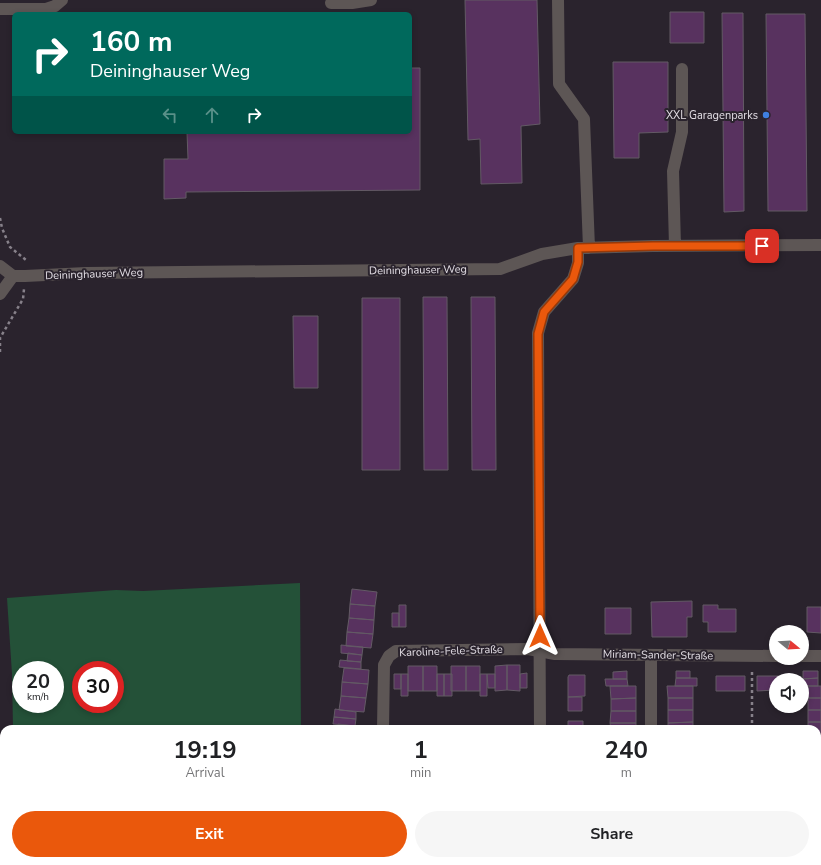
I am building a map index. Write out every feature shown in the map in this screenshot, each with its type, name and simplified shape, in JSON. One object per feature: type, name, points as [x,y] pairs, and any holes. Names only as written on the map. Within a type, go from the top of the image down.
[{"type":"street","points":[[0,9],[46,9],[55,6],[62,0]]},
{"type":"street","points":[[331,3],[352,3],[371,0]]},
{"type":"street","points":[[540,725],[538,334],[544,312],[573,279],[584,248],[584,119],[560,84],[558,0]]},
{"type":"street","points":[[675,246],[673,171],[682,132],[682,69]]},
{"type":"street","name":"Deininghauser Weg","points":[[13,276],[86,273],[500,269],[542,254],[584,248],[675,246],[821,246]]},
{"type":"street","points":[[0,266],[13,276],[0,294]]},
{"type":"street","name":"Karoline-Fele-Straße","points":[[384,725],[388,715],[384,665],[389,656],[396,651],[528,649],[540,652]]},
{"type":"street","name":"Miriam-Sander-Straße","points":[[540,652],[555,654],[651,656],[769,656]]},
{"type":"street","points":[[651,656],[651,725]]},
{"type":"street","points":[[809,656],[821,656]]},
{"type":"path","points":[[752,656],[752,725]]},
{"type":"green space","points":[[300,583],[301,725],[13,725],[13,713],[64,713],[64,661],[12,661],[12,674],[7,598],[116,590],[143,591]]},
{"type":"building","points":[[465,0],[537,0],[540,124],[521,126],[522,183],[481,184],[480,139],[468,140]]},
{"type":"building","points":[[670,12],[704,12],[704,43],[670,43]]},
{"type":"building","points":[[722,13],[743,13],[744,211],[724,212]]},
{"type":"building","points":[[766,14],[805,14],[807,211],[768,211]]},
{"type":"building","points":[[613,62],[668,62],[668,132],[639,133],[639,158],[614,158]]},
{"type":"building","points":[[412,68],[420,68],[420,190],[186,192],[186,198],[164,199],[164,159],[188,159],[187,134],[412,134]]},
{"type":"building","points":[[423,297],[447,297],[448,470],[424,470]]},
{"type":"building","points":[[471,297],[495,297],[496,470],[472,470]]},
{"type":"building","points":[[362,298],[400,298],[400,470],[362,470]]},
{"type":"building","points":[[293,316],[318,316],[318,388],[294,388]]},
{"type":"building","points":[[352,589],[377,592],[375,606],[350,604]]},
{"type":"building","points":[[692,601],[692,617],[687,617],[687,637],[652,637],[651,602]]},
{"type":"building","points":[[350,604],[375,606],[374,620],[349,618]]},
{"type":"building","points":[[399,605],[406,605],[406,627],[399,627]]},
{"type":"building","points":[[703,605],[718,605],[718,609],[736,609],[736,632],[708,632],[708,622],[703,622]]},
{"type":"building","points":[[807,607],[821,607],[821,633],[809,632],[809,625],[807,625]]},
{"type":"building","points":[[605,608],[631,608],[631,634],[605,634]]},
{"type":"building","points":[[392,613],[399,613],[399,627],[392,627]]},
{"type":"building","points":[[349,618],[374,620],[373,634],[347,632]]},
{"type":"building","points":[[347,632],[373,634],[371,648],[346,646]]},
{"type":"building","points":[[341,645],[363,647],[362,655],[341,653]]},
{"type":"building","points":[[348,653],[362,655],[361,662],[347,661]]},
{"type":"building","points":[[340,660],[361,662],[361,669],[339,667]]},
{"type":"building","points":[[507,665],[507,690],[495,691],[495,666]]},
{"type":"building","points":[[507,665],[520,665],[520,691],[507,690]]},
{"type":"building","points":[[408,666],[423,666],[423,691],[408,691]]},
{"type":"building","points":[[423,666],[437,666],[437,691],[423,691]]},
{"type":"building","points":[[451,666],[466,666],[466,691],[451,691]]},
{"type":"building","points":[[466,666],[480,666],[480,691],[466,691]]},
{"type":"building","points":[[344,668],[369,670],[368,684],[342,682]]},
{"type":"building","points":[[627,671],[627,679],[613,679],[613,672]]},
{"type":"building","points":[[676,671],[690,671],[690,678],[676,678]]},
{"type":"building","points":[[803,671],[818,671],[818,678],[809,679],[809,673],[803,673]]},
{"type":"building","points":[[527,673],[527,688],[520,688],[520,674]]},
{"type":"building","points":[[394,674],[401,674],[401,689],[394,689]]},
{"type":"building","points":[[401,674],[408,674],[408,696],[401,696]]},
{"type":"building","points":[[437,674],[444,674],[444,696],[437,696]]},
{"type":"building","points":[[444,674],[452,674],[452,696],[444,696]]},
{"type":"building","points":[[480,674],[487,674],[487,696],[480,696]]},
{"type":"building","points":[[487,674],[495,674],[495,688],[488,688]]},
{"type":"building","points":[[569,675],[585,675],[585,696],[568,697]]},
{"type":"building","points":[[716,676],[745,676],[745,691],[716,691]]},
{"type":"building","points":[[757,676],[769,676],[769,690],[757,691]]},
{"type":"building","points":[[676,678],[697,678],[697,686],[675,686]]},
{"type":"building","points":[[818,678],[818,686],[809,686],[809,679]]},
{"type":"building","points":[[605,679],[627,679],[628,686],[606,686]]},
{"type":"building","points":[[342,682],[368,684],[366,698],[341,696]]},
{"type":"building","points":[[610,686],[636,686],[636,698],[611,699]]},
{"type":"building","points":[[667,686],[693,686],[693,698],[668,698]]},
{"type":"building","points":[[809,686],[821,686],[821,698],[809,698]]},
{"type":"building","points":[[341,696],[366,698],[364,712],[339,710]]},
{"type":"building","points":[[568,697],[582,697],[582,711],[568,711]]},
{"type":"building","points":[[636,698],[636,711],[611,711],[611,699]]},
{"type":"building","points":[[668,698],[693,698],[693,710],[668,710]]},
{"type":"building","points":[[809,698],[821,698],[821,710],[809,710]]},
{"type":"building","points":[[335,709],[356,712],[356,719],[334,717]]},
{"type":"building","points":[[668,710],[693,710],[693,722],[668,723]]},
{"type":"building","points":[[809,710],[821,710],[821,722],[808,722]]},
{"type":"building","points":[[611,711],[636,711],[636,723],[610,723]]},
{"type":"building","points":[[334,717],[356,719],[355,725],[333,724]]},
{"type":"building","points":[[568,721],[583,721],[583,725],[568,725]]},
{"type":"building","points":[[693,722],[693,725],[668,725],[668,723]]},
{"type":"building","points":[[808,722],[821,722],[821,725],[808,725]]},
{"type":"building","points":[[610,723],[636,723],[636,725],[610,725]]},
{"type":"place","name":"XXL Garagenparks","points":[[766,115]]},
{"type":"route","points":[[540,636],[538,334],[544,312],[573,279],[578,262],[578,248],[762,246]]}]
